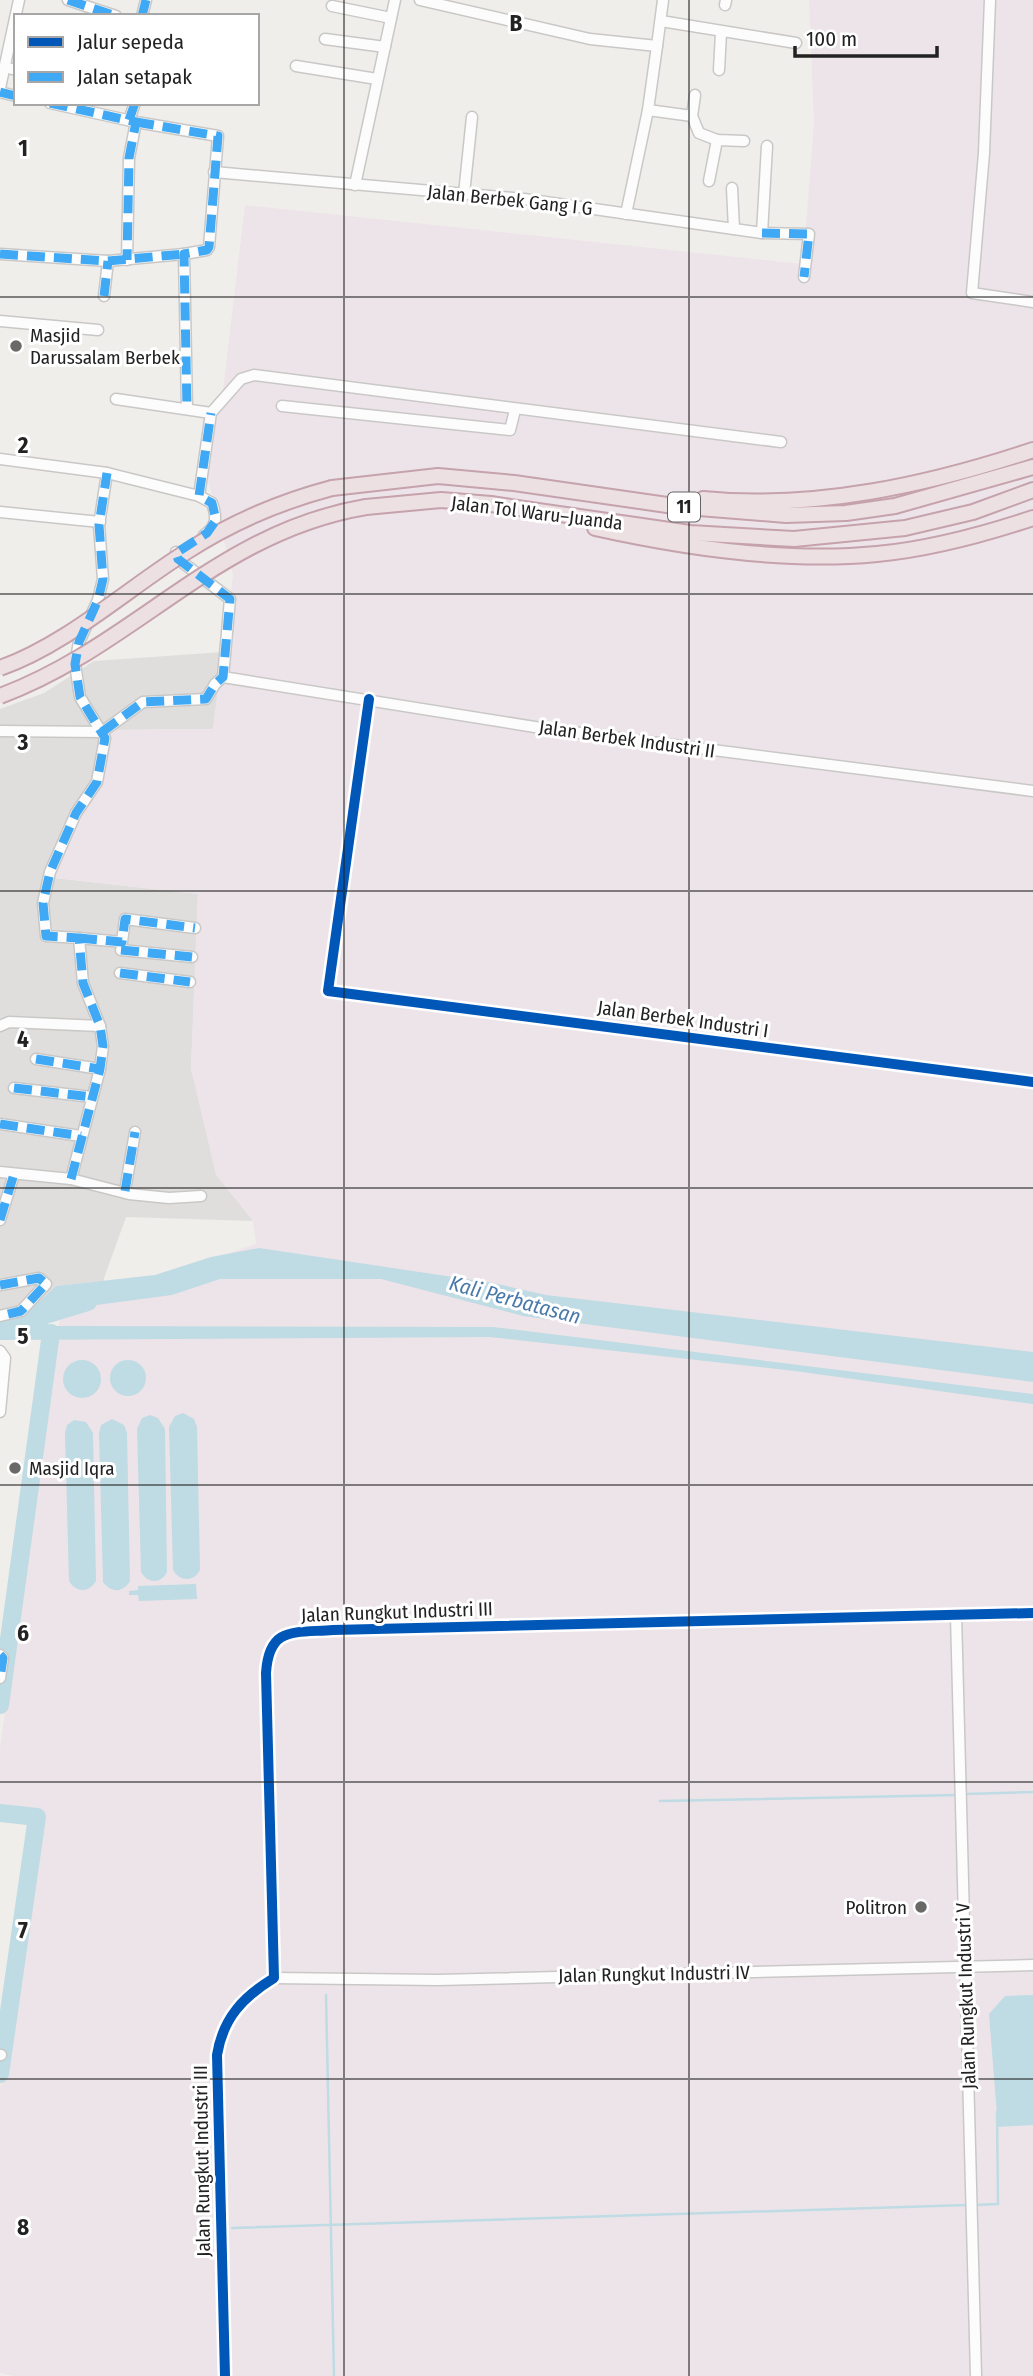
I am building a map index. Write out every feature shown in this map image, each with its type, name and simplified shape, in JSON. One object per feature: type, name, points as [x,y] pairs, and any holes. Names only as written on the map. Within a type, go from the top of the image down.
[{"type":"highway","points":[[514,483],[579,485],[718,501],[801,499],[930,481],[1033,450]]},
{"type":"highway","name":"Jalan Tol Waru–Juanda","points":[[0,668],[71,630],[230,525],[278,505],[332,488],[438,476],[514,483],[674,506],[786,515],[846,513],[895,506],[1033,467]]},
{"type":"highway","name":"Jalan Tol Waru–Juanda","points":[[0,696],[60,669],[239,551],[297,524],[366,507],[441,500],[491,503],[690,533],[794,540],[905,528],[973,512],[1033,490]]},
{"type":"highway","points":[[491,503],[615,532],[681,543],[821,556],[878,554],[962,540],[1033,518]]},
{"type":"street","points":[[68,0],[110,14]]},
{"type":"street","points":[[420,0],[590,38],[657,46]]},
{"type":"street","points":[[626,214],[649,110],[663,0]]},
{"type":"street","points":[[990,0],[984,153],[972,293],[1033,302]]},
{"type":"street","points":[[355,185],[391,18],[392,1]]},
{"type":"street","points":[[332,6],[391,18]]},
{"type":"street","points":[[661,21],[721,33],[796,43]]},
{"type":"street","points":[[0,90],[14,22]]},
{"type":"street","points":[[719,70],[721,33]]},
{"type":"street","points":[[325,39],[384,47]]},
{"type":"street","points":[[296,66],[377,79]]},
{"type":"street","points":[[4,67],[14,69]]},
{"type":"street","points":[[695,95],[692,116],[694,127],[699,133],[717,140],[744,141]]},
{"type":"street","points":[[0,254],[108,261],[184,254],[209,247],[218,136],[59,105]]},
{"type":"street","points":[[127,260],[130,158],[135,105]]},
{"type":"street","points":[[649,110],[692,116]]},
{"type":"street","points":[[464,194],[472,117]]},
{"type":"street","points":[[709,181],[717,140]]},
{"type":"street","points":[[762,233],[767,146]]},
{"type":"street","name":"Jalan Berbek Gang I G","points":[[214,172],[524,199],[762,233],[809,234],[804,278]]},
{"type":"street","points":[[732,188],[734,229]]},
{"type":"street","points":[[184,254],[187,409]]},
{"type":"street","points":[[104,296],[108,261]]},
{"type":"street","points":[[0,321],[98,330]]},
{"type":"street","points":[[200,496],[211,413],[241,379],[254,375],[781,442]]},
{"type":"street","points":[[116,400],[211,413]]},
{"type":"street","points":[[282,406],[510,430],[515,410]]},
{"type":"street","points":[[0,459],[107,473],[200,496],[212,503],[216,520],[214,527],[176,555],[230,599],[223,677],[206,699],[143,702],[102,732],[0,732]]},
{"type":"street","points":[[107,473],[100,522],[103,579],[98,600],[79,642],[75,664],[80,697],[105,738],[97,782],[58,848],[43,903],[46,936],[79,938],[192,957]]},
{"type":"street","points":[[0,512],[100,522]]},
{"type":"street","name":"Jalan Berbek Industri II","points":[[223,677],[541,728],[1033,791]]},
{"type":"street","name":"Jalan Berbek Industri I","points":[[369,699],[328,991],[1033,1082]]},
{"type":"street","points":[[190,982],[120,975],[121,946],[125,919],[195,928]]},
{"type":"street","points":[[71,1179],[100,1069],[103,1046],[100,1026],[83,983],[79,938]]},
{"type":"street","points":[[0,1026],[9,1022],[100,1026]]},
{"type":"street","points":[[36,1059],[100,1069]]},
{"type":"street","points":[[14,1088],[92,1097]]},
{"type":"street","points":[[0,1124],[81,1136]]},
{"type":"street","points":[[125,1191],[135,1132]]},
{"type":"street","points":[[0,1172],[71,1179],[169,1198],[201,1196]]},
{"type":"street","points":[[0,1220],[14,1174]]},
{"type":"street","points":[[0,1285],[39,1278],[46,1284],[22,1311],[0,1316]]},
{"type":"street","points":[[0,1412],[2,1353]]},
{"type":"street","name":"Jalan Rungkut Industri III","points":[[225,2376],[216,2054],[220,2038],[233,2012],[253,1991],[274,1978],[266,1673],[270,1648],[282,1635],[410,1627],[1033,1613]]},
{"type":"street","name":"Jalan Rungkut Industri V","points":[[956,1615],[976,2376]]},
{"type":"street","points":[[0,1655],[3,1658],[0,1678]]},
{"type":"street","name":"Jalan Rungkut Industri IV","points":[[274,1978],[438,1980],[1033,1965]]},
{"type":"shaded area","points":[[809,0],[1033,0],[1033,2376],[14,2376],[0,2373],[0,2088],[43,1815],[0,1811],[0,1748],[61,1309],[256,1244],[253,1221],[216,1175],[191,1069],[198,894],[55,878],[65,837],[96,793],[108,730],[213,729],[233,575],[205,469],[222,398],[245,205],[803,264],[814,123]]},
{"type":"shaded area","points":[[223,652],[213,729],[108,730],[96,793],[65,837],[55,878],[198,894],[191,1069],[239,1201],[253,1221],[126,1217],[103,1281],[56,1286],[34,1306],[0,1323],[0,709],[44,693],[94,661]]},
{"type":"water","name":"Kali Perbatasan","points":[[259,1248],[493,1283],[546,1295],[1033,1352],[1033,1382],[523,1316],[381,1279],[220,1279],[172,1295],[51,1311],[48,1326],[493,1327],[1033,1394],[1033,1404],[795,1371],[490,1337],[0,1340],[0,1323],[34,1306],[56,1286],[155,1275],[211,1257]]},
{"type":"water","points":[[82,1360],[95,1366],[101,1379],[95,1392],[82,1398],[69,1392],[63,1379],[69,1366]]},
{"type":"water","points":[[128,1360],[141,1365],[146,1378],[141,1391],[128,1396],[115,1391],[110,1378],[115,1365]]},
{"type":"water","points":[[183,1413],[194,1419],[197,1427],[200,1570],[194,1577],[187,1579],[179,1577],[173,1570],[169,1427],[175,1416]]},
{"type":"water","points":[[150,1415],[158,1418],[165,1429],[167,1572],[161,1579],[154,1581],[147,1579],[141,1572],[137,1429],[142,1418]]},
{"type":"water","points":[[112,1419],[124,1425],[127,1433],[130,1581],[124,1588],[117,1590],[103,1582],[99,1434],[101,1425]]},
{"type":"water","points":[[74,1420],[86,1422],[93,1433],[96,1581],[90,1588],[82,1590],[75,1588],[69,1581],[65,1433],[67,1425]]},
{"type":"water","points":[[196,1584],[197,1599],[139,1601],[138,1595],[129,1595],[129,1591],[138,1590],[138,1586]]},
{"type":"water","points":[[1033,1995],[1033,2125],[998,2127],[989,2014],[1005,1996]]},
{"type":"waterway","name":"Kali Perbatasan","points":[[0,1329],[88,1302]]},
{"type":"waterway","points":[[0,1705],[51,1333]]},
{"type":"waterway","points":[[965,1794],[1033,1792]]},
{"type":"waterway","points":[[660,1801],[958,1795]]},
{"type":"waterway","points":[[0,1813],[37,1817],[0,2074]]},
{"type":"waterway","points":[[326,1995],[334,2376]]},
{"type":"waterway","points":[[974,2205],[998,2204],[997,2112]]},
{"type":"waterway","points":[[232,2228],[967,2205]]},
{"type":"marked path","points":[[68,0],[110,14]]},
{"type":"marked path","points":[[142,14],[146,0]]},
{"type":"marked path","points":[[0,92],[14,96]]},
{"type":"marked path","points":[[59,105],[136,122],[129,158],[127,260]]},
{"type":"marked path","points":[[129,120],[134,105]]},
{"type":"marked path","points":[[136,122],[218,136],[209,247],[207,250],[184,254],[187,409]]},
{"type":"marked path","points":[[762,233],[809,234],[804,277]]},
{"type":"marked path","points":[[0,254],[108,261],[184,254]]},
{"type":"marked path","points":[[104,296],[108,261]]},
{"type":"marked path","points":[[102,732],[143,702],[206,699],[223,677],[230,599],[178,559],[176,553],[207,533],[216,520],[212,503],[199,496],[211,413]]},
{"type":"marked path","points":[[71,1179],[100,1069],[103,1046],[100,1026],[83,983],[79,938],[46,936],[43,903],[50,872],[76,813],[97,782],[105,738],[80,697],[75,664],[79,642],[98,600],[103,579],[99,525],[107,473]]},
{"type":"marked path","points":[[79,938],[122,942],[125,919],[195,928]]},
{"type":"marked path","points":[[121,950],[192,957]]},
{"type":"marked path","points":[[120,973],[190,982]]},
{"type":"marked path","points":[[36,1059],[100,1069]]},
{"type":"marked path","points":[[14,1088],[92,1097]]},
{"type":"marked path","points":[[0,1124],[81,1136]]},
{"type":"marked path","points":[[125,1191],[135,1132]]},
{"type":"marked path","points":[[0,1220],[14,1174]]},
{"type":"marked path","points":[[0,1285],[39,1278],[46,1284],[21,1311],[0,1316]]},
{"type":"marked path","points":[[0,1655],[3,1658],[0,1678]]},
{"type":"cycle path","points":[[369,699],[328,991],[1033,1082]]},
{"type":"cycle path","points":[[225,2376],[217,2055],[229,2019],[244,2001],[274,1978],[266,1673],[268,1658],[278,1640],[295,1633],[333,1630],[1033,1613]]},
{"type":"place","name":"Masjid Darussalam Berbek","points":[[16,346]]},
{"type":"place","name":"Masjid Iqra","points":[[15,1468]]},
{"type":"place","name":"Politron","points":[[921,1907]]}]
